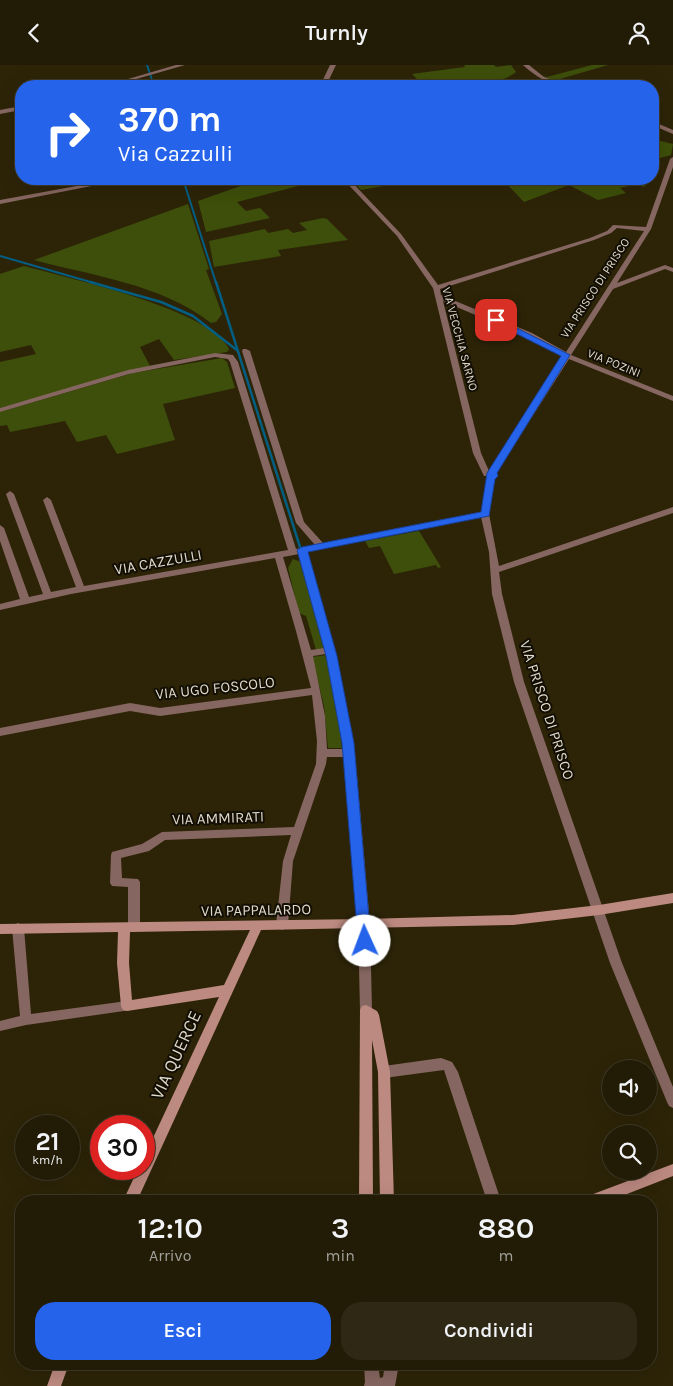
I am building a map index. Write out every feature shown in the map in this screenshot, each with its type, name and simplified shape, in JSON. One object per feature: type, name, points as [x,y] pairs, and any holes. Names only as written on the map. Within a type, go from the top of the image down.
[{"type":"street","points":[[129,80],[182,65]]},
{"type":"street","points":[[326,80],[333,65]]},
{"type":"street","points":[[526,65],[546,80]]},
{"type":"street","points":[[0,112],[15,109]]},
{"type":"street","points":[[659,126],[673,132]]},
{"type":"street","name":"VIA PRISCO DI PRISCO","points":[[673,159],[648,229],[565,355],[490,475],[485,514],[495,570],[497,594],[519,682],[616,963],[673,1102]]},
{"type":"street","points":[[0,202],[92,185]]},
{"type":"street","name":"VIA VECCHIA SARNO","points":[[352,185],[399,235],[437,292],[477,453],[490,475]]},
{"type":"street","points":[[437,292],[592,239],[609,232],[615,226],[648,229]]},
{"type":"street","points":[[609,288],[665,267],[673,270]]},
{"type":"street","name":"VIA POZINI","points":[[437,292],[529,335],[565,355],[673,399]]},
{"type":"street","points":[[246,351],[300,523],[321,546]]},
{"type":"street","points":[[0,411],[128,372],[215,355],[230,357],[237,370],[330,650],[350,753],[364,924],[366,1195]]},
{"type":"street","points":[[10,494],[48,596]]},
{"type":"street","points":[[47,500],[81,589]]},
{"type":"street","points":[[495,570],[673,510]]},
{"type":"street","name":"VIA CAZZULLI","points":[[0,607],[81,589],[278,555],[485,514]]},
{"type":"street","points":[[0,528],[25,600]]},
{"type":"street","points":[[278,555],[316,691],[323,753],[288,861],[282,925]]},
{"type":"street","points":[[306,654],[330,650]]},
{"type":"street","name":"VIA UGO FOSCOLO","points":[[0,732],[130,707],[160,712],[316,691]]},
{"type":"street","points":[[323,753],[350,753]]},
{"type":"street","name":"VIA AMMIRATI","points":[[129,927],[134,882],[116,883],[116,855],[145,848],[162,836],[299,831]]},
{"type":"street","name":"VIA PAPPALARDO","points":[[0,929],[513,920],[599,911],[673,898]]},
{"type":"street","name":"VIA QUERCE","points":[[133,1195],[258,925]]},
{"type":"street","points":[[126,1006],[123,963],[129,927]]},
{"type":"street","points":[[18,929],[26,1020]]},
{"type":"street","points":[[0,1026],[26,1020],[228,990]]},
{"type":"street","points":[[366,1010],[376,1022],[384,1072],[387,1195]]},
{"type":"street","points":[[384,1072],[441,1064],[448,1066],[452,1072],[492,1195]]},
{"type":"street","points":[[608,1195],[673,1170]]},
{"type":"street","points":[[54,1386],[60,1370]]},
{"type":"street","points":[[371,1370],[372,1385],[384,1385],[390,1381],[391,1370]]},
{"type":"green space","points":[[464,65],[494,65],[496,67],[511,65],[516,72],[500,80],[418,80],[412,74],[465,67]]},
{"type":"green space","points":[[592,65],[608,65],[556,80],[551,80],[541,75],[547,77]]},
{"type":"green space","points":[[659,141],[673,144],[671,155],[659,158]]},
{"type":"green space","points":[[243,185],[302,185],[237,202],[246,211],[260,208],[270,218],[206,232],[198,201]]},
{"type":"green space","points":[[356,185],[389,185],[361,190]]},
{"type":"green space","points":[[508,185],[569,185],[524,202]]},
{"type":"green space","points":[[569,185],[634,185],[620,188],[626,193],[598,200]]},
{"type":"green space","points":[[188,204],[209,269],[206,270],[222,314],[216,322],[211,323],[171,299],[149,290],[34,260]]},
{"type":"green space","points":[[323,218],[327,219],[348,240],[278,250],[281,256],[214,267],[209,241],[265,229],[268,233],[288,229],[293,233],[307,230],[299,223]]},
{"type":"green space","points":[[24,266],[103,287],[167,308],[195,321],[216,334],[229,349],[227,352],[174,360],[159,339],[140,347],[150,366],[0,408],[0,362],[36,354],[31,345],[0,352],[0,274]]},
{"type":"green space","points":[[222,358],[227,362],[235,388],[163,404],[175,440],[117,454],[106,435],[77,442],[65,421],[10,432],[7,425],[0,426],[0,412],[133,373]]},
{"type":"green space","points":[[419,531],[441,567],[438,568],[436,565],[394,574],[380,546],[369,548],[365,541]]},
{"type":"green space","points":[[293,559],[301,562],[326,648],[316,650],[306,616],[299,613],[288,568]]},
{"type":"green space","points":[[327,655],[340,721],[342,748],[328,748],[324,706],[312,657]]},
{"type":"waterway","points":[[147,65],[152,80]]},
{"type":"waterway","points":[[185,185],[216,283]]},
{"type":"waterway","points":[[0,256],[94,283]]},
{"type":"waterway","points":[[90,282],[161,302],[193,316],[238,351]]},
{"type":"waterway","points":[[216,282],[238,351]]},
{"type":"waterway","points":[[238,351],[300,547]]},
{"type":"route","points":[[365,941],[348,743],[331,656],[302,550],[485,514],[490,478],[494,476],[492,473],[565,355],[529,335],[496,320]]}]
